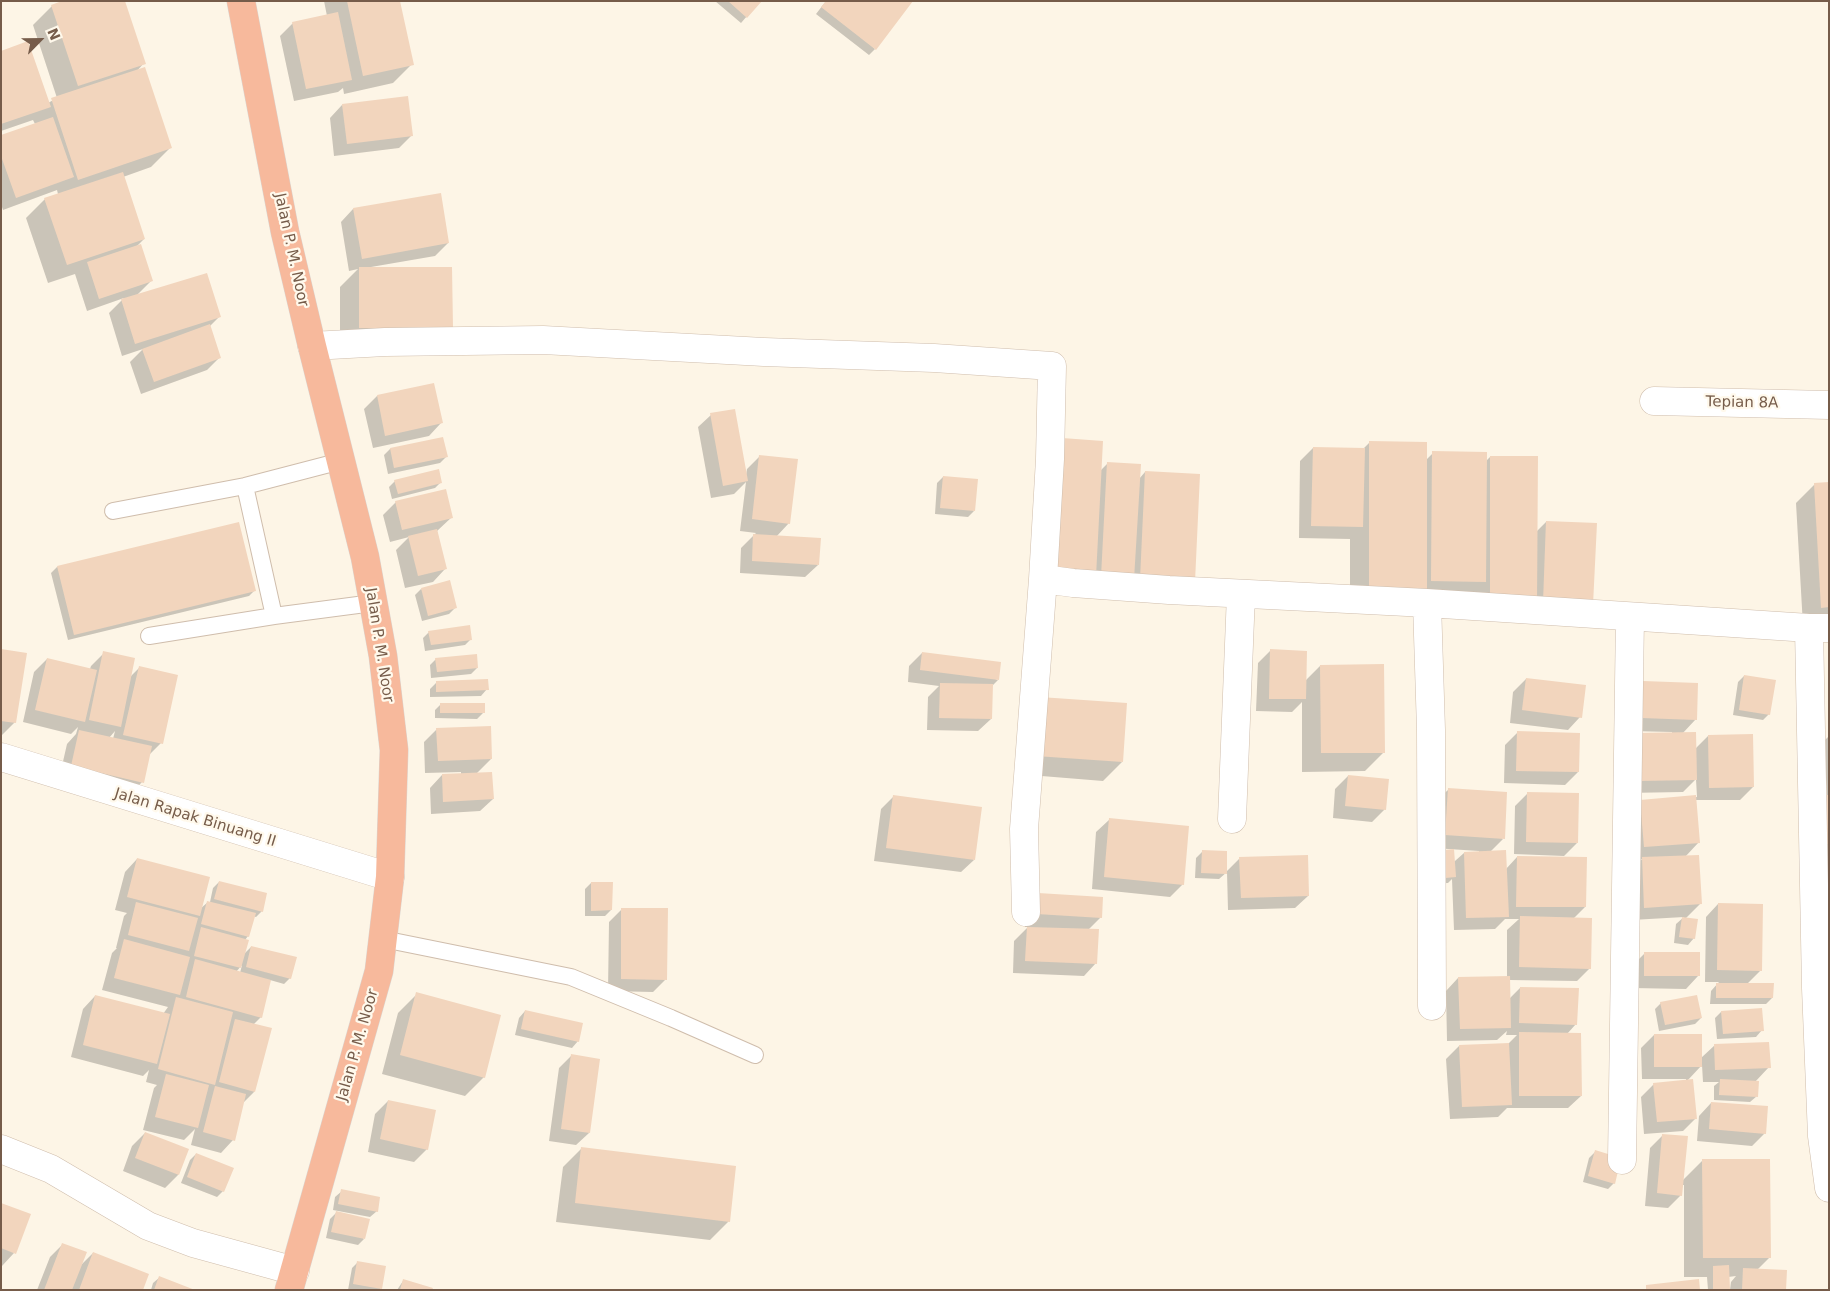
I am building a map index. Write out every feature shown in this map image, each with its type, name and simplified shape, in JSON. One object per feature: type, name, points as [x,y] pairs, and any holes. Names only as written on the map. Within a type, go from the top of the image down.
[{"type":"highway","name":"Jalan P. M. Noor","points":[[241,1],[286,232],[312,346],[365,557],[383,656],[394,750],[390,877],[379,971],[292,1280]]},
{"type":"street","points":[[312,346],[385,342],[543,340],[764,352],[934,358],[1052,366],[1050,459],[1043,579],[1024,829],[1026,912]]},
{"type":"street","name":"Tepian 8A","points":[[1654,401],[1829,405]]},
{"type":"street","points":[[1043,579],[1241,594],[1427,603],[1819,628],[1813,789],[1816,988],[1822,1136],[1829,1188]]},
{"type":"street","points":[[1232,819],[1241,594]]},
{"type":"street","points":[[1427,603],[1431,730],[1432,1006]]},
{"type":"street","points":[[1622,1160],[1630,617]]},
{"type":"street","name":"Jalan Rapak Binuang II","points":[[1,757],[390,877]]},
{"type":"street","points":[[1,1149],[51,1169],[148,1226],[292,1280]]},
{"type":"lane","points":[[113,511],[246,486],[340,461]]},
{"type":"lane","points":[[246,486],[274,616]]},
{"type":"lane","points":[[149,636],[274,616],[373,603]]},
{"type":"lane","points":[[383,939],[571,978],[755,1054]]},
{"type":"building","points":[[62,1],[125,1],[146,64],[78,86],[51,5]]},
{"type":"building","points":[[347,1],[400,1],[414,65],[363,76]]},
{"type":"building","points":[[728,1],[762,1],[747,18]]},
{"type":"building","points":[[826,1],[913,1],[876,50],[821,7]]},
{"type":"building","points":[[338,12],[352,80],[306,89],[292,22]]},
{"type":"building","points":[[28,41],[51,107],[1,124],[1,51]]},
{"type":"building","points":[[145,67],[172,148],[78,180],[51,98]]},
{"type":"building","points":[[408,96],[413,136],[347,144],[342,104]]},
{"type":"building","points":[[53,117],[74,177],[16,198],[1,156],[1,135]]},
{"type":"building","points":[[123,172],[145,239],[67,265],[44,198]]},
{"type":"building","points":[[441,193],[449,243],[362,259],[353,208]]},
{"type":"building","points":[[141,244],[153,281],[99,299],[87,262]]},
{"type":"building","points":[[359,267],[452,267],[453,328],[359,328]]},
{"type":"building","points":[[207,273],[221,317],[135,344],[121,299]]},
{"type":"building","points":[[210,324],[221,358],[154,382],[142,349]]},
{"type":"building","points":[[434,383],[443,423],[385,436],[377,395]]},
{"type":"building","points":[[735,409],[748,481],[723,486],[710,413]]},
{"type":"building","points":[[443,437],[448,457],[394,468],[390,448]]},
{"type":"building","points":[[1062,438],[1103,441],[1096,576],[1054,574]]},
{"type":"building","points":[[1369,441],[1427,442],[1427,589],[1369,588]]},
{"type":"building","points":[[1313,447],[1365,448],[1363,527],[1311,526]]},
{"type":"building","points":[[1432,451],[1487,452],[1486,582],[1431,581]]},
{"type":"building","points":[[759,455],[798,459],[790,524],[752,519]]},
{"type":"building","points":[[1490,456],[1538,456],[1537,599],[1490,599]]},
{"type":"building","points":[[1107,462],[1141,464],[1134,579],[1101,577]]},
{"type":"building","points":[[439,469],[442,483],[398,494],[394,480]]},
{"type":"building","points":[[1145,471],[1200,474],[1195,582],[1140,580]]},
{"type":"building","points":[[943,476],[978,479],[975,511],[940,508]]},
{"type":"building","points":[[1829,482],[1829,607],[1821,608],[1814,483]]},
{"type":"building","points":[[446,489],[453,518],[402,530],[395,501]]},
{"type":"building","points":[[1546,521],[1597,523],[1593,605],[1543,603]]},
{"type":"building","points":[[239,522],[256,591],[74,635],[57,566]]},
{"type":"building","points":[[437,529],[447,569],[418,576],[408,536]]},
{"type":"building","points":[[753,534],[821,538],[819,565],[752,561]]},
{"type":"building","points":[[450,580],[457,608],[428,616],[421,588]]},
{"type":"building","points":[[470,625],[472,640],[431,645],[428,631]]},
{"type":"building","points":[[1,649],[27,653],[16,723],[1,721]]},
{"type":"building","points":[[1270,649],[1307,651],[1306,699],[1269,699]]},
{"type":"building","points":[[103,651],[135,658],[121,727],[89,720]]},
{"type":"building","points":[[922,652],[1001,662],[999,680],[920,670]]},
{"type":"building","points":[[477,654],[478,668],[437,672],[435,658]]},
{"type":"building","points":[[47,658],[97,670],[85,722],[35,710]]},
{"type":"building","points":[[1384,664],[1385,753],[1321,753],[1320,665]]},
{"type":"building","points":[[139,666],[178,675],[163,744],[123,735]]},
{"type":"building","points":[[1744,675],[1776,680],[1770,715],[1739,710]]},
{"type":"building","points":[[1526,678],[1586,685],[1582,718],[1522,710]]},
{"type":"building","points":[[488,679],[489,690],[436,692],[436,681]]},
{"type":"building","points":[[1643,681],[1698,683],[1697,720],[1642,718]]},
{"type":"building","points":[[940,683],[993,684],[992,719],[939,718]]},
{"type":"building","points":[[1040,697],[1127,703],[1123,762],[1036,756]]},
{"type":"building","points":[[440,703],[485,703],[485,713],[440,713]]},
{"type":"building","points":[[491,726],[492,759],[438,761],[436,728]]},
{"type":"building","points":[[79,730],[152,746],[144,783],[71,766]]},
{"type":"building","points":[[1517,731],[1580,733],[1579,772],[1516,771]]},
{"type":"building","points":[[1696,732],[1697,780],[1637,781],[1636,733]]},
{"type":"building","points":[[1753,734],[1754,787],[1709,788],[1708,735]]},
{"type":"building","points":[[492,772],[494,799],[443,802],[442,774]]},
{"type":"building","points":[[1348,775],[1389,779],[1386,810],[1345,806]]},
{"type":"building","points":[[1448,788],[1507,792],[1505,839],[1445,835]]},
{"type":"building","points":[[1527,792],[1579,793],[1578,843],[1526,842]]},
{"type":"building","points":[[893,795],[982,807],[975,860],[886,848]]},
{"type":"building","points":[[1696,795],[1700,843],[1644,847],[1640,800]]},
{"type":"building","points":[[1826,795],[1829,795],[1829,844],[1827,844]]},
{"type":"building","points":[[1109,818],[1189,826],[1184,885],[1104,877]]},
{"type":"building","points":[[1454,849],[1456,877],[1434,879],[1433,851]]},
{"type":"building","points":[[1202,850],[1227,851],[1227,874],[1201,873]]},
{"type":"building","points":[[1506,850],[1509,917],[1466,918],[1464,852]]},
{"type":"building","points":[[1308,855],[1309,896],[1241,898],[1239,857]]},
{"type":"building","points":[[1699,855],[1702,904],[1644,908],[1642,857]]},
{"type":"building","points":[[1517,856],[1587,857],[1586,907],[1516,907]]},
{"type":"building","points":[[137,858],[210,877],[200,916],[127,897]]},
{"type":"building","points":[[219,881],[267,893],[263,912],[214,899]]},
{"type":"building","points":[[591,882],[613,882],[612,910],[591,911]]},
{"type":"building","points":[[1038,893],[1103,897],[1102,918],[1037,914]]},
{"type":"building","points":[[207,901],[256,913],[249,937],[201,924]]},
{"type":"building","points":[[136,902],[198,918],[189,951],[128,935]]},
{"type":"building","points":[[1718,903],[1763,904],[1762,971],[1717,970]]},
{"type":"building","points":[[621,908],[668,908],[667,980],[621,979]]},
{"type":"building","points":[[1520,916],[1592,918],[1591,969],[1519,967]]},
{"type":"building","points":[[1682,917],[1698,919],[1695,939],[1679,937]]},
{"type":"building","points":[[201,927],[249,940],[241,968],[194,956]]},
{"type":"building","points":[[1027,927],[1099,929],[1097,964],[1025,961]]},
{"type":"building","points":[[124,939],[190,957],[180,995],[114,978]]},
{"type":"building","points":[[251,946],[297,957],[291,979],[246,967]]},
{"type":"building","points":[[1644,952],[1700,952],[1700,976],[1644,976]]},
{"type":"building","points":[[195,959],[271,980],[262,1018],[186,997]]},
{"type":"building","points":[[1510,976],[1511,1028],[1460,1029],[1458,977]]},
{"type":"building","points":[[1716,983],[1774,983],[1773,998],[1716,998]]},
{"type":"building","points":[[1520,987],[1579,988],[1577,1025],[1519,1023]]},
{"type":"building","points":[[416,992],[501,1015],[485,1078],[400,1055]]},
{"type":"building","points":[[95,995],[170,1014],[157,1064],[83,1045]]},
{"type":"building","points":[[1697,995],[1702,1018],[1665,1025],[1660,1002]]},
{"type":"building","points":[[176,997],[233,1012],[215,1085],[158,1069]]},
{"type":"building","points":[[1762,1008],[1764,1031],[1723,1034],[1721,1011]]},
{"type":"building","points":[[525,1010],[583,1023],[579,1042],[521,1029]]},
{"type":"building","points":[[235,1019],[272,1028],[255,1092],[219,1082]]},
{"type":"building","points":[[1519,1032],[1581,1033],[1582,1096],[1519,1096]]},
{"type":"building","points":[[1654,1034],[1702,1034],[1702,1067],[1654,1067]]},
{"type":"building","points":[[1769,1042],[1771,1068],[1715,1070],[1714,1044]]},
{"type":"building","points":[[1509,1043],[1512,1105],[1462,1107],[1459,1045]]},
{"type":"building","points":[[571,1054],[600,1059],[590,1133],[561,1129]]},
{"type":"building","points":[[166,1074],[209,1085],[198,1128],[155,1117]]},
{"type":"building","points":[[1693,1079],[1697,1119],[1657,1122],[1653,1083]]},
{"type":"building","points":[[1720,1079],[1759,1081],[1758,1097],[1719,1095]]},
{"type":"building","points":[[215,1086],[246,1094],[235,1141],[203,1132]]},
{"type":"building","points":[[388,1100],[436,1110],[428,1150],[380,1139]]},
{"type":"building","points":[[1711,1102],[1768,1106],[1766,1134],[1709,1129]]},
{"type":"building","points":[[145,1132],[189,1149],[179,1175],[135,1158]]},
{"type":"building","points":[[1662,1134],[1688,1136],[1682,1196],[1657,1193]]},
{"type":"building","points":[[581,1147],[736,1166],[730,1222],[575,1203]]},
{"type":"building","points":[[1595,1150],[1621,1158],[1615,1184],[1588,1176]]},
{"type":"building","points":[[196,1153],[234,1168],[224,1192],[187,1177]]},
{"type":"building","points":[[1702,1159],[1770,1159],[1771,1258],[1703,1258]]},
{"type":"building","points":[[341,1189],[380,1197],[378,1212],[338,1204]]},
{"type":"building","points":[[1,1203],[31,1214],[16,1254],[1,1248]]},
{"type":"building","points":[[336,1211],[370,1219],[365,1239],[331,1232]]},
{"type":"building","points":[[62,1243],[87,1252],[72,1290],[44,1290]]},
{"type":"building","points":[[93,1252],[149,1274],[143,1290],[79,1290]]},
{"type":"building","points":[[357,1261],[386,1266],[382,1289],[353,1284]]},
{"type":"building","points":[[1729,1265],[1730,1290],[1713,1290],[1713,1266]]},
{"type":"building","points":[[1743,1268],[1787,1270],[1786,1290],[1742,1290]]},
{"type":"building","points":[[159,1276],[195,1290],[154,1290]]},
{"type":"building","points":[[403,1279],[433,1288],[432,1290],[400,1290]]},
{"type":"building","points":[[1699,1279],[1700,1290],[1646,1290],[1646,1285]]}]
